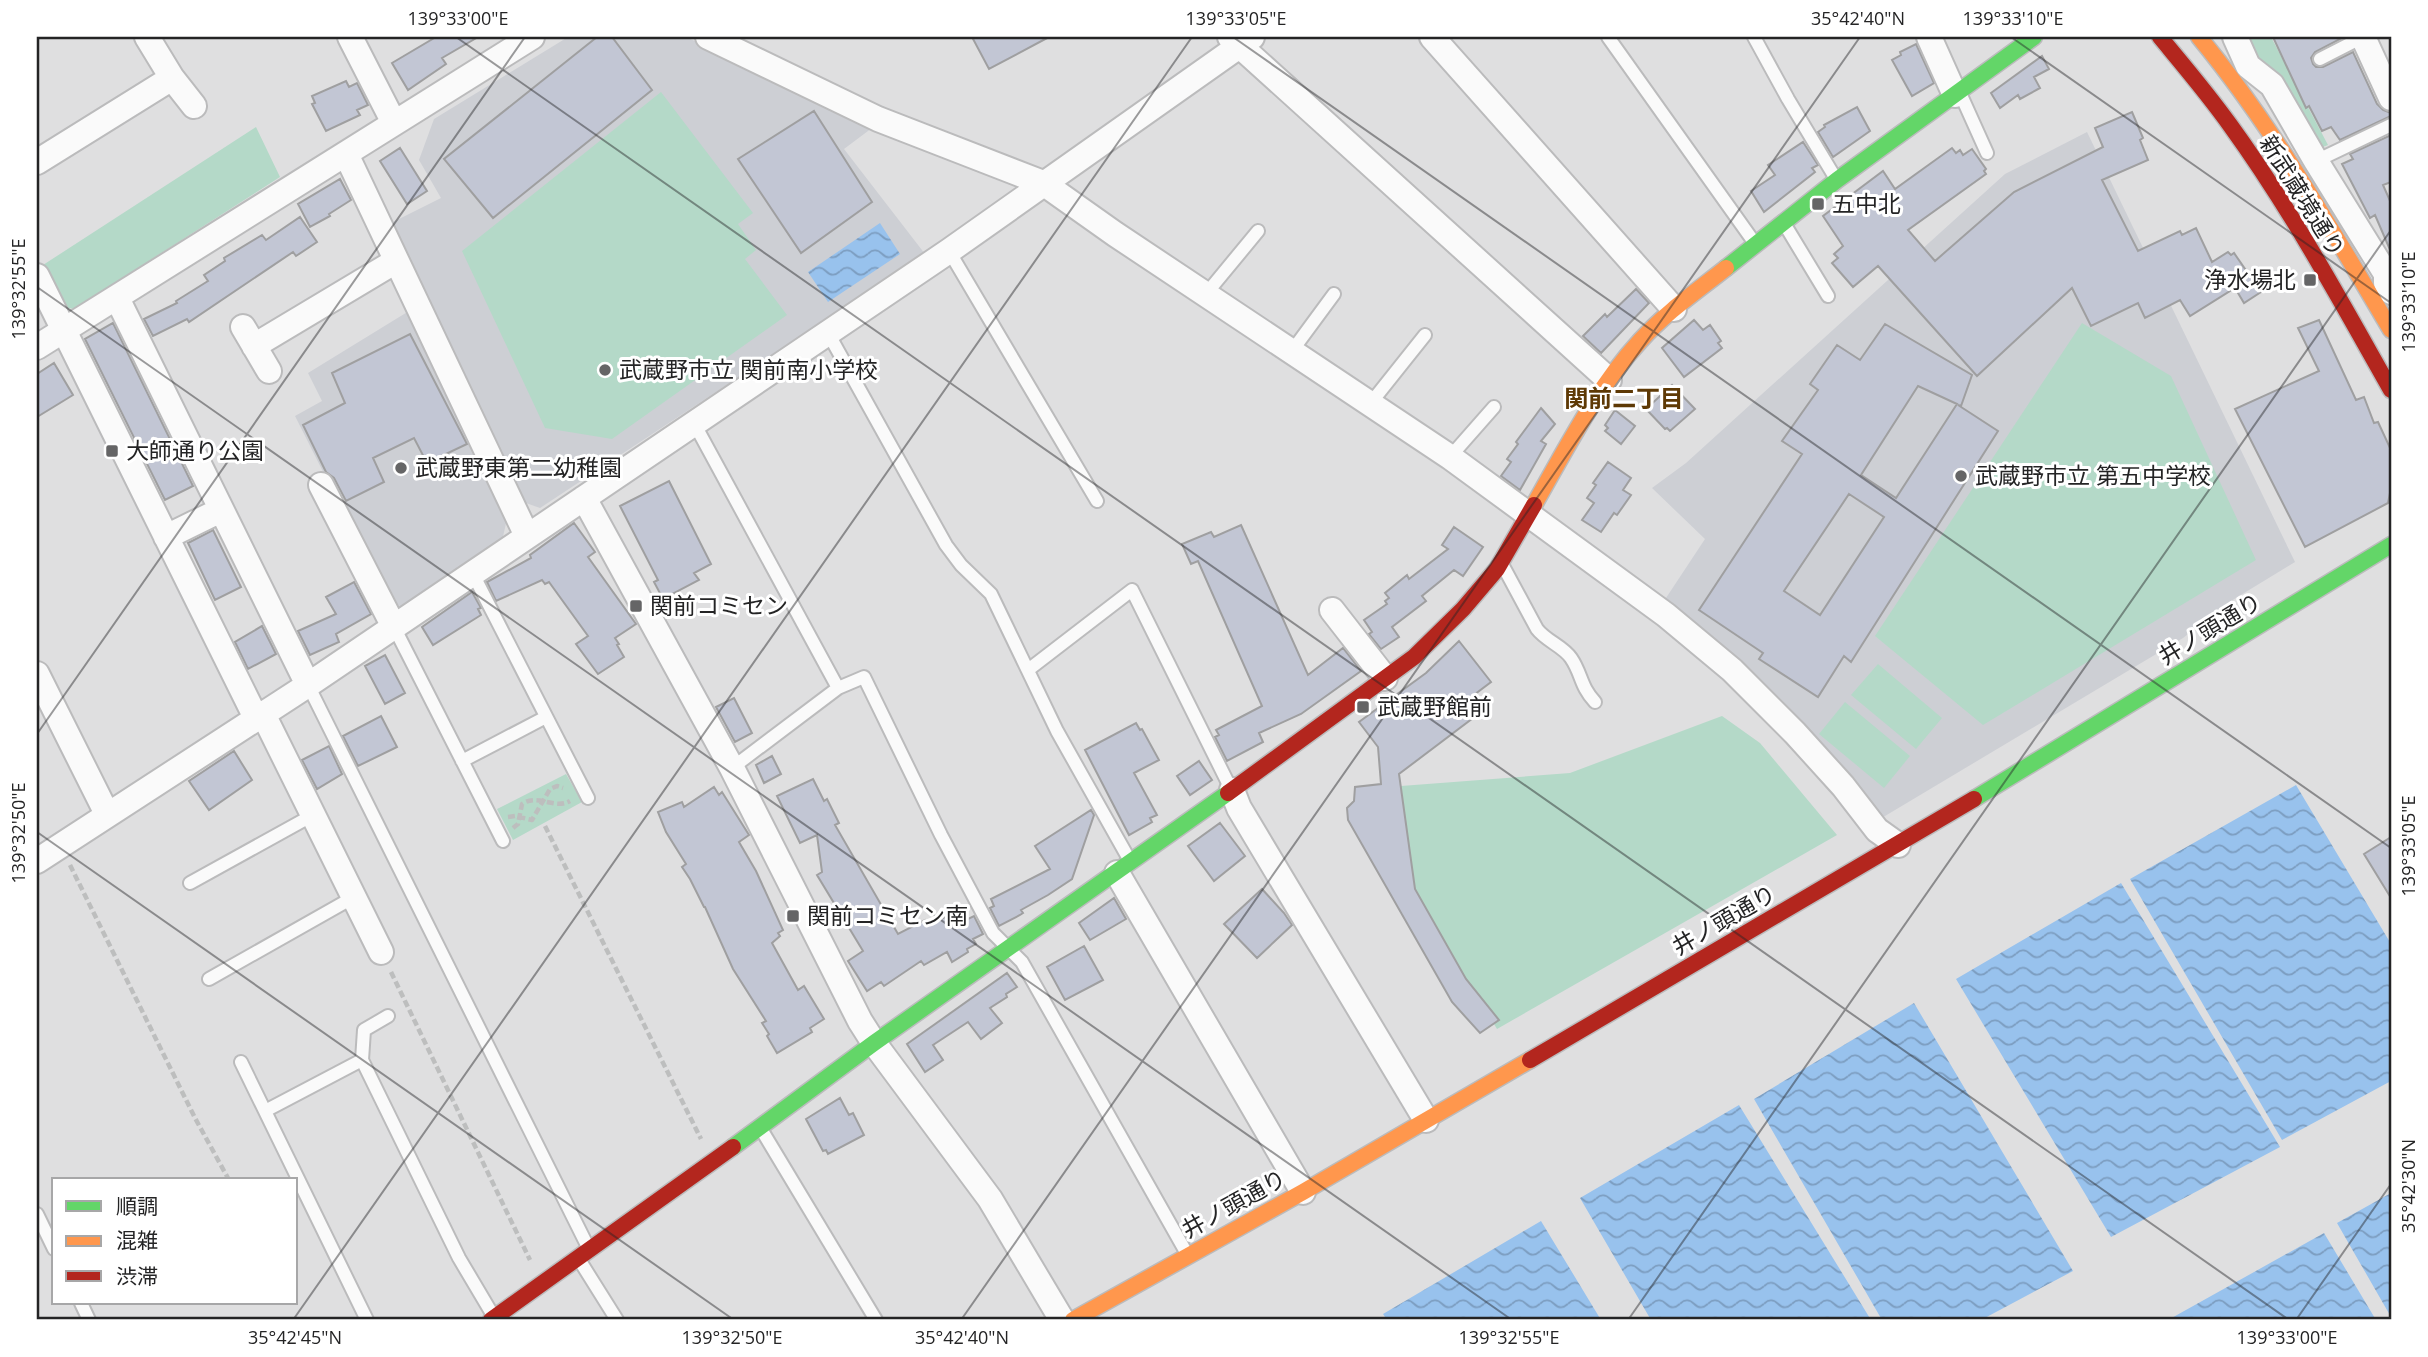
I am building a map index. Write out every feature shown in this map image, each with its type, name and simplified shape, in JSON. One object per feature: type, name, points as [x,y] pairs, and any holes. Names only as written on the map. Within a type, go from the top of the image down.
[{"type":"main road","points":[[493,1319],[1414,657],[1463,609],[1501,561],[1609,380],[1640,341],[1674,309],[1837,180],[2034,37]]},
{"type":"main road","name":"新武蔵境通り","points":[[2160,37],[2239,137],[2296,226],[2391,390]]},
{"type":"main road","name":"新武蔵境通り","points":[[2199,37],[2300,175],[2391,330]]},
{"type":"main road","name":"井ノ頭通り","points":[[1073,1320],[1303,1192],[1898,845],[2391,545]]},
{"type":"street","points":[[147,37],[194,106]]},
{"type":"street","points":[[350,37],[394,123]]},
{"type":"street","points":[[37,347],[532,37]]},
{"type":"street","points":[[708,37],[878,118],[1043,183],[1450,457],[1666,615],[1732,670],[1795,733],[1843,786],[1877,830],[1898,845]]},
{"type":"street","points":[[1432,37],[1674,309]]},
{"type":"street","points":[[1929,37],[1957,93]]},
{"type":"street","points":[[2235,37],[2248,66],[2272,86],[2386,274],[2386,283],[2391,292]]},
{"type":"street","points":[[2363,37],[2391,98]]},
{"type":"street","points":[[37,861],[308,685],[949,251],[1241,40],[1609,380]]},
{"type":"street","points":[[37,162],[173,78]]},
{"type":"street","points":[[346,154],[527,536]]},
{"type":"street","points":[[269,371],[249,337],[396,261]]},
{"type":"street","points":[[37,276],[166,537],[313,815],[381,952]]},
{"type":"street","points":[[117,298],[308,685]]},
{"type":"street","points":[[321,485],[394,627]]},
{"type":"street","points":[[584,498],[732,768],[860,1021],[990,1199],[1062,1320]]},
{"type":"street","points":[[166,537],[221,510]]},
{"type":"street","points":[[1332,610],[1385,678]]},
{"type":"street","points":[[37,674],[107,814]]},
{"type":"street","points":[[1232,790],[1239,808],[1426,1120]]},
{"type":"street","points":[[1124,868],[1303,1192]]},
{"type":"lane","points":[[1608,37],[1756,244]]},
{"type":"lane","points":[[1754,37],[1837,180]]},
{"type":"lane","points":[[2320,59],[2363,37]]},
{"type":"lane","points":[[1957,93],[1987,153]]},
{"type":"lane","points":[[2316,161],[2391,125]]},
{"type":"lane","points":[[1784,222],[1828,296]]},
{"type":"lane","points":[[1206,294],[1258,231]]},
{"type":"lane","points":[[949,251],[1097,501]]},
{"type":"lane","points":[[1292,351],[1334,294]]},
{"type":"lane","points":[[828,333],[946,545],[961,565],[991,594],[1124,868]]},
{"type":"lane","points":[[1370,404],[1424,335]]},
{"type":"lane","points":[[1450,457],[1494,407]]},
{"type":"lane","points":[[694,423],[838,688]]},
{"type":"lane","points":[[1501,561],[1537,629],[1544,638],[1568,654],[1585,691],[1595,702]]},
{"type":"lane","points":[[473,574],[588,798]]},
{"type":"lane","points":[[1028,670],[1132,590],[1232,790]]},
{"type":"lane","points":[[394,627],[462,761],[505,835]]},
{"type":"lane","points":[[732,768],[838,688],[864,677],[993,933],[1022,962],[1188,1255]]},
{"type":"lane","points":[[308,685],[617,1320]]},
{"type":"lane","points":[[462,761],[547,717]]},
{"type":"lane","points":[[190,883],[313,815]]},
{"type":"lane","points":[[209,979],[354,897]]},
{"type":"lane","points":[[388,1016],[364,1030],[362,1060],[459,1258],[493,1319]]},
{"type":"lane","points":[[265,1111],[362,1060]]},
{"type":"lane","points":[[241,1062],[298,1178]]},
{"type":"lane","points":[[760,1128],[876,1320]]},
{"type":"lane","points":[[298,1179],[367,1320]]},
{"type":"lane","points":[[37,1214],[52,1245]]},
{"type":"lane","points":[[81,1304],[89,1320]]},
{"type":"path","points":[[505,835],[518,824],[522,804],[528,800],[542,800],[553,804],[569,803],[571,794],[567,788],[571,783]]},
{"type":"path","points":[[502,819],[515,816],[532,820],[550,789],[557,786],[571,794]]},
{"type":"path","points":[[545,826],[712,1162]]},
{"type":"path","points":[[61,846],[195,1118],[228,1178]]},
{"type":"path","points":[[381,952],[542,1284]]},
{"type":"shaded area","name":"武蔵野市立 関前南小学校","points":[[568,37],[686,37],[876,125],[844,149],[925,254],[540,508],[526,503],[391,223],[441,198],[419,160],[434,119]]},
{"type":"shaded area","name":"武蔵野市立 第五中学校","points":[[2087,132],[2295,562],[2231,601],[2183,638],[1880,819],[1664,601],[1705,539],[1652,488],[1686,463],[2005,174]]},
{"type":"shaded area","name":"武蔵野東第二幼稚園","points":[[409,311],[507,519],[502,541],[404,607],[389,603],[295,416],[322,401],[308,373]]},
{"type":"green space","points":[[2241,37],[2271,37],[2328,145],[2315,150]]},
{"type":"green space","points":[[661,92],[753,213],[738,224],[756,250],[745,259],[787,315],[612,439],[545,428],[462,251]]},
{"type":"green space","points":[[256,127],[280,177],[74,309],[63,307],[43,265]]},
{"type":"green space","points":[[2082,323],[2171,376],[2256,560],[1983,725],[1875,636]]},
{"type":"green space","points":[[1878,664],[1942,718],[1916,749],[1851,695]]},
{"type":"green space","points":[[1845,702],[1910,756],[1884,788],[1819,734]]},
{"type":"green space","points":[[1722,716],[1760,743],[1837,835],[1497,1029],[1494,1024],[1498,1019],[1466,979],[1415,889],[1401,786],[1570,773]]},
{"type":"green space","points":[[566,774],[582,802],[513,840],[497,809]]},
{"type":"water","points":[[880,223],[900,254],[828,302],[808,272]]},
{"type":"water","points":[[2296,785],[2391,944],[2391,1081],[2282,1140],[2130,879]]},
{"type":"water","points":[[2121,883],[2280,1147],[2111,1237],[1956,979]]},
{"type":"water","points":[[1914,1003],[2073,1271],[1981,1320],[1882,1320],[1754,1099]]},
{"type":"water","points":[[1739,1105],[1871,1320],[1651,1320],[1580,1198]]},
{"type":"water","points":[[2391,1193],[2391,1317],[2337,1223]]},
{"type":"water","points":[[1541,1221],[1601,1320],[1387,1320],[1383,1314]]},
{"type":"water","points":[[2324,1233],[2376,1320],[2168,1320]]},
{"type":"building","points":[[436,37],[478,37],[442,58],[446,64],[408,90],[392,63]]},
{"type":"building","points":[[597,37],[612,37],[652,90],[493,218],[444,159]]},
{"type":"building","points":[[972,37],[1049,37],[989,69]]},
{"type":"building","points":[[2273,37],[2344,37],[2315,52],[2311,58],[2313,64],[2323,67],[2353,52],[2377,104],[2391,113],[2391,116],[2340,140],[2331,127],[2322,131],[2309,106],[2306,108]]},
{"type":"building","points":[[1916,44],[1934,83],[1912,96],[1892,60],[1901,55],[1900,52]]},
{"type":"building","points":[[2042,56],[2049,69],[2034,77],[2040,88],[2020,99],[2018,95],[2000,108],[1991,93]]},
{"type":"building","points":[[346,81],[349,87],[357,83],[368,105],[357,110],[360,115],[326,131],[312,104],[315,103],[312,96]]},
{"type":"building","points":[[1857,107],[1870,131],[1833,157],[1818,132],[1824,125]]},
{"type":"building","points":[[814,111],[872,202],[801,253],[738,159]]},
{"type":"building","points":[[2132,112],[2143,138],[2140,140],[2148,160],[2102,180],[2138,251],[2180,231],[2182,235],[2196,228],[2212,262],[2228,252],[2231,255],[2234,253],[2261,292],[2244,303],[2235,288],[2190,316],[2180,300],[2145,318],[2138,303],[2091,326],[2072,288],[1977,376],[1878,266],[1853,287],[1832,263],[1838,258],[1834,254],[1843,246],[1823,216],[1883,171],[1895,189],[1952,148],[1956,153],[1960,150],[1963,155],[1972,149],[1986,169],[1986,174],[1908,230],[1935,261],[2014,192],[2103,147],[2095,128]]},
{"type":"building","points":[[2391,135],[2391,182],[2383,185],[2391,203],[2391,252],[2375,215],[2370,218],[2342,164],[2353,159],[2350,154]]},
{"type":"building","points":[[1803,142],[1818,165],[1812,168],[1815,172],[1764,212],[1751,191],[1775,175],[1768,165]]},
{"type":"building","points":[[400,148],[427,191],[407,204],[380,161]]},
{"type":"building","points":[[340,179],[351,200],[310,227],[298,204]]},
{"type":"building","points":[[300,217],[317,242],[296,256],[293,252],[189,322],[187,319],[153,336],[144,319],[177,303],[176,301],[208,281],[204,275],[225,261],[224,258],[262,235],[266,240]]},
{"type":"building","points":[[1636,289],[1649,303],[1601,353],[1583,336]]},
{"type":"building","points":[[1694,320],[1703,330],[1710,325],[1721,341],[1718,343],[1722,348],[1684,377],[1662,348]]},
{"type":"building","points":[[2319,320],[2356,400],[2364,397],[2374,423],[2378,422],[2391,450],[2391,488],[2388,503],[2305,547],[2235,409],[2319,371],[2298,328]]},
{"type":"building","points":[[113,323],[193,486],[165,500],[85,339]]},
{"type":"building","points":[[1885,324],[1972,375],[1961,406],[1958,405],[1998,431],[1851,662],[1844,656],[1818,697],[1759,659],[1763,653],[1699,610],[1802,454],[1782,441],[1818,390],[1810,384],[1837,345],[1860,360]],"holes":[[[1918,386],[1957,404],[1896,498],[1861,475]],[[1849,494],[1884,517],[1820,615],[1784,591]]]},
{"type":"building","points":[[410,334],[467,444],[427,463],[414,438],[373,458],[384,482],[346,501],[334,478],[326,472],[303,425],[345,403],[332,373]]},
{"type":"building","points":[[54,363],[73,395],[37,417],[37,374]]},
{"type":"building","points":[[1672,385],[1695,409],[1670,431],[1646,409]]},
{"type":"building","points":[[1541,408],[1555,424],[1541,441],[1546,444],[1520,490],[1501,476],[1511,462],[1507,459],[1518,444],[1516,442]]},
{"type":"building","points":[[1615,410],[1635,426],[1621,444],[1605,431],[1608,428],[1605,425]]},
{"type":"building","points":[[1608,462],[1631,478],[1623,490],[1631,495],[1601,532],[1582,520],[1594,503],[1587,498],[1596,485],[1593,483]]},
{"type":"building","points":[[669,481],[711,564],[694,573],[699,580],[663,599],[654,582],[658,580],[620,506]]},
{"type":"building","points":[[574,523],[595,552],[588,557],[636,624],[615,638],[624,657],[598,674],[576,644],[588,636],[549,582],[545,584],[542,580],[496,601],[487,582],[531,558],[530,555]]},
{"type":"building","points":[[1241,525],[1308,675],[1343,648],[1361,671],[1301,714],[1259,733],[1263,742],[1227,761],[1215,737],[1219,735],[1216,730],[1262,706],[1198,561],[1191,564],[1182,544],[1211,532],[1214,537]]},
{"type":"building","points":[[1454,527],[1483,547],[1463,576],[1454,570],[1422,596],[1426,601],[1392,627],[1399,637],[1381,649],[1369,634],[1372,632],[1364,620],[1387,604],[1385,601],[1389,598],[1385,593],[1407,575],[1409,579],[1448,549],[1442,545]]},
{"type":"building","points":[[213,530],[241,587],[215,600],[188,543]]},
{"type":"building","points":[[354,582],[371,614],[336,634],[339,642],[310,655],[298,631],[336,614],[326,597]]},
{"type":"building","points":[[472,592],[481,608],[478,609],[481,615],[433,645],[422,627]]},
{"type":"building","points":[[262,626],[276,654],[248,669],[235,642]]},
{"type":"building","points":[[1459,641],[1491,682],[1462,704],[1473,718],[1399,774],[1415,889],[1466,979],[1499,1020],[1480,1033],[1452,1002],[1348,820],[1347,808],[1354,801],[1355,787],[1381,784],[1378,747],[1359,722],[1426,673]]},
{"type":"building","points":[[385,655],[405,693],[385,704],[365,666]]},
{"type":"building","points":[[734,698],[752,733],[735,742],[716,707]]},
{"type":"building","points":[[381,716],[397,747],[358,766],[343,736]]},
{"type":"building","points":[[1136,723],[1159,760],[1134,773],[1157,815],[1150,818],[1152,822],[1129,835],[1085,750]]},
{"type":"building","points":[[329,746],[342,774],[317,789],[302,760]]},
{"type":"building","points":[[234,751],[252,780],[209,810],[189,781]]},
{"type":"building","points":[[772,756],[781,774],[764,783],[756,765]]},
{"type":"building","points":[[1199,761],[1212,780],[1190,795],[1177,776]]},
{"type":"building","points":[[813,779],[839,823],[835,825],[898,934],[925,920],[928,926],[951,914],[956,925],[974,916],[983,934],[973,939],[976,944],[967,949],[968,952],[952,962],[947,952],[924,965],[921,961],[884,986],[881,982],[867,991],[848,961],[863,951],[817,875],[822,872],[817,835],[800,843],[777,796]]},
{"type":"building","points":[[714,787],[719,795],[722,792],[749,835],[739,842],[756,871],[783,930],[772,943],[798,990],[804,986],[824,1019],[810,1028],[812,1032],[777,1053],[762,1023],[766,1021],[733,969],[705,907],[682,867],[686,864],[666,832],[658,812],[682,802],[684,807]]},
{"type":"building","points":[[1091,810],[1094,815],[1072,879],[1021,910],[1023,913],[1020,915],[999,926],[990,908],[994,906],[991,899],[1050,869],[1035,846]]},
{"type":"building","points":[[1220,823],[1245,856],[1214,881],[1188,846]]},
{"type":"building","points":[[2391,837],[2391,898],[2364,854]]},
{"type":"building","points":[[1262,889],[1292,925],[1257,958],[1224,924]]},
{"type":"building","points":[[1114,898],[1126,919],[1090,940],[1079,923]]},
{"type":"building","points":[[1084,946],[1103,980],[1065,1000],[1047,967]]},
{"type":"building","points":[[1007,973],[1017,987],[990,1008],[1002,1023],[981,1039],[968,1022],[933,1045],[943,1060],[925,1072],[907,1044]]},
{"type":"building","points":[[840,1098],[849,1115],[853,1113],[864,1135],[828,1154],[826,1150],[823,1151],[806,1119]]},
{"type":"traffic: fast","points":[[1726,268],[1837,180],[2034,37]]},
{"type":"traffic: fast","points":[[1974,799],[2391,545]]},
{"type":"traffic: fast","points":[[733,1147],[874,1043],[1228,793]]},
{"type":"traffic: slow","points":[[2199,37],[2277,143],[2391,330]]},
{"type":"traffic: slow","points":[[1534,505],[1582,420],[1624,360],[1660,321],[1726,268]]},
{"type":"traffic: slow","points":[[1073,1320],[1303,1192],[1530,1060]]},
{"type":"traffic: jam","points":[[2160,37],[2222,114],[2274,189],[2391,390]]},
{"type":"traffic: jam","points":[[1228,793],[1414,657],[1463,609],[1497,569],[1534,505]]},
{"type":"traffic: jam","points":[[1530,1060],[1974,799]]},
{"type":"traffic: jam","points":[[491,1320],[733,1147]]},
{"type":"place","name":"五中北","points":[[1818,204]]},
{"type":"place","name":"浄水場北","points":[[2310,280]]},
{"type":"place","name":"武蔵野市立 関前南小学校","points":[[605,370]]},
{"type":"place","name":"大師通り公園","points":[[112,451]]},
{"type":"place","name":"武蔵野東第二幼稚園","points":[[401,468]]},
{"type":"place","name":"武蔵野市立 第五中学校","points":[[1961,476]]},
{"type":"place","name":"関前コミセン","points":[[636,606]]},
{"type":"place","name":"武蔵野館前","points":[[1363,707]]},
{"type":"place","name":"関前コミセン南","points":[[793,916]]},
{"type":"district","name":"関前二丁目","points":[[1624,399]]}]
